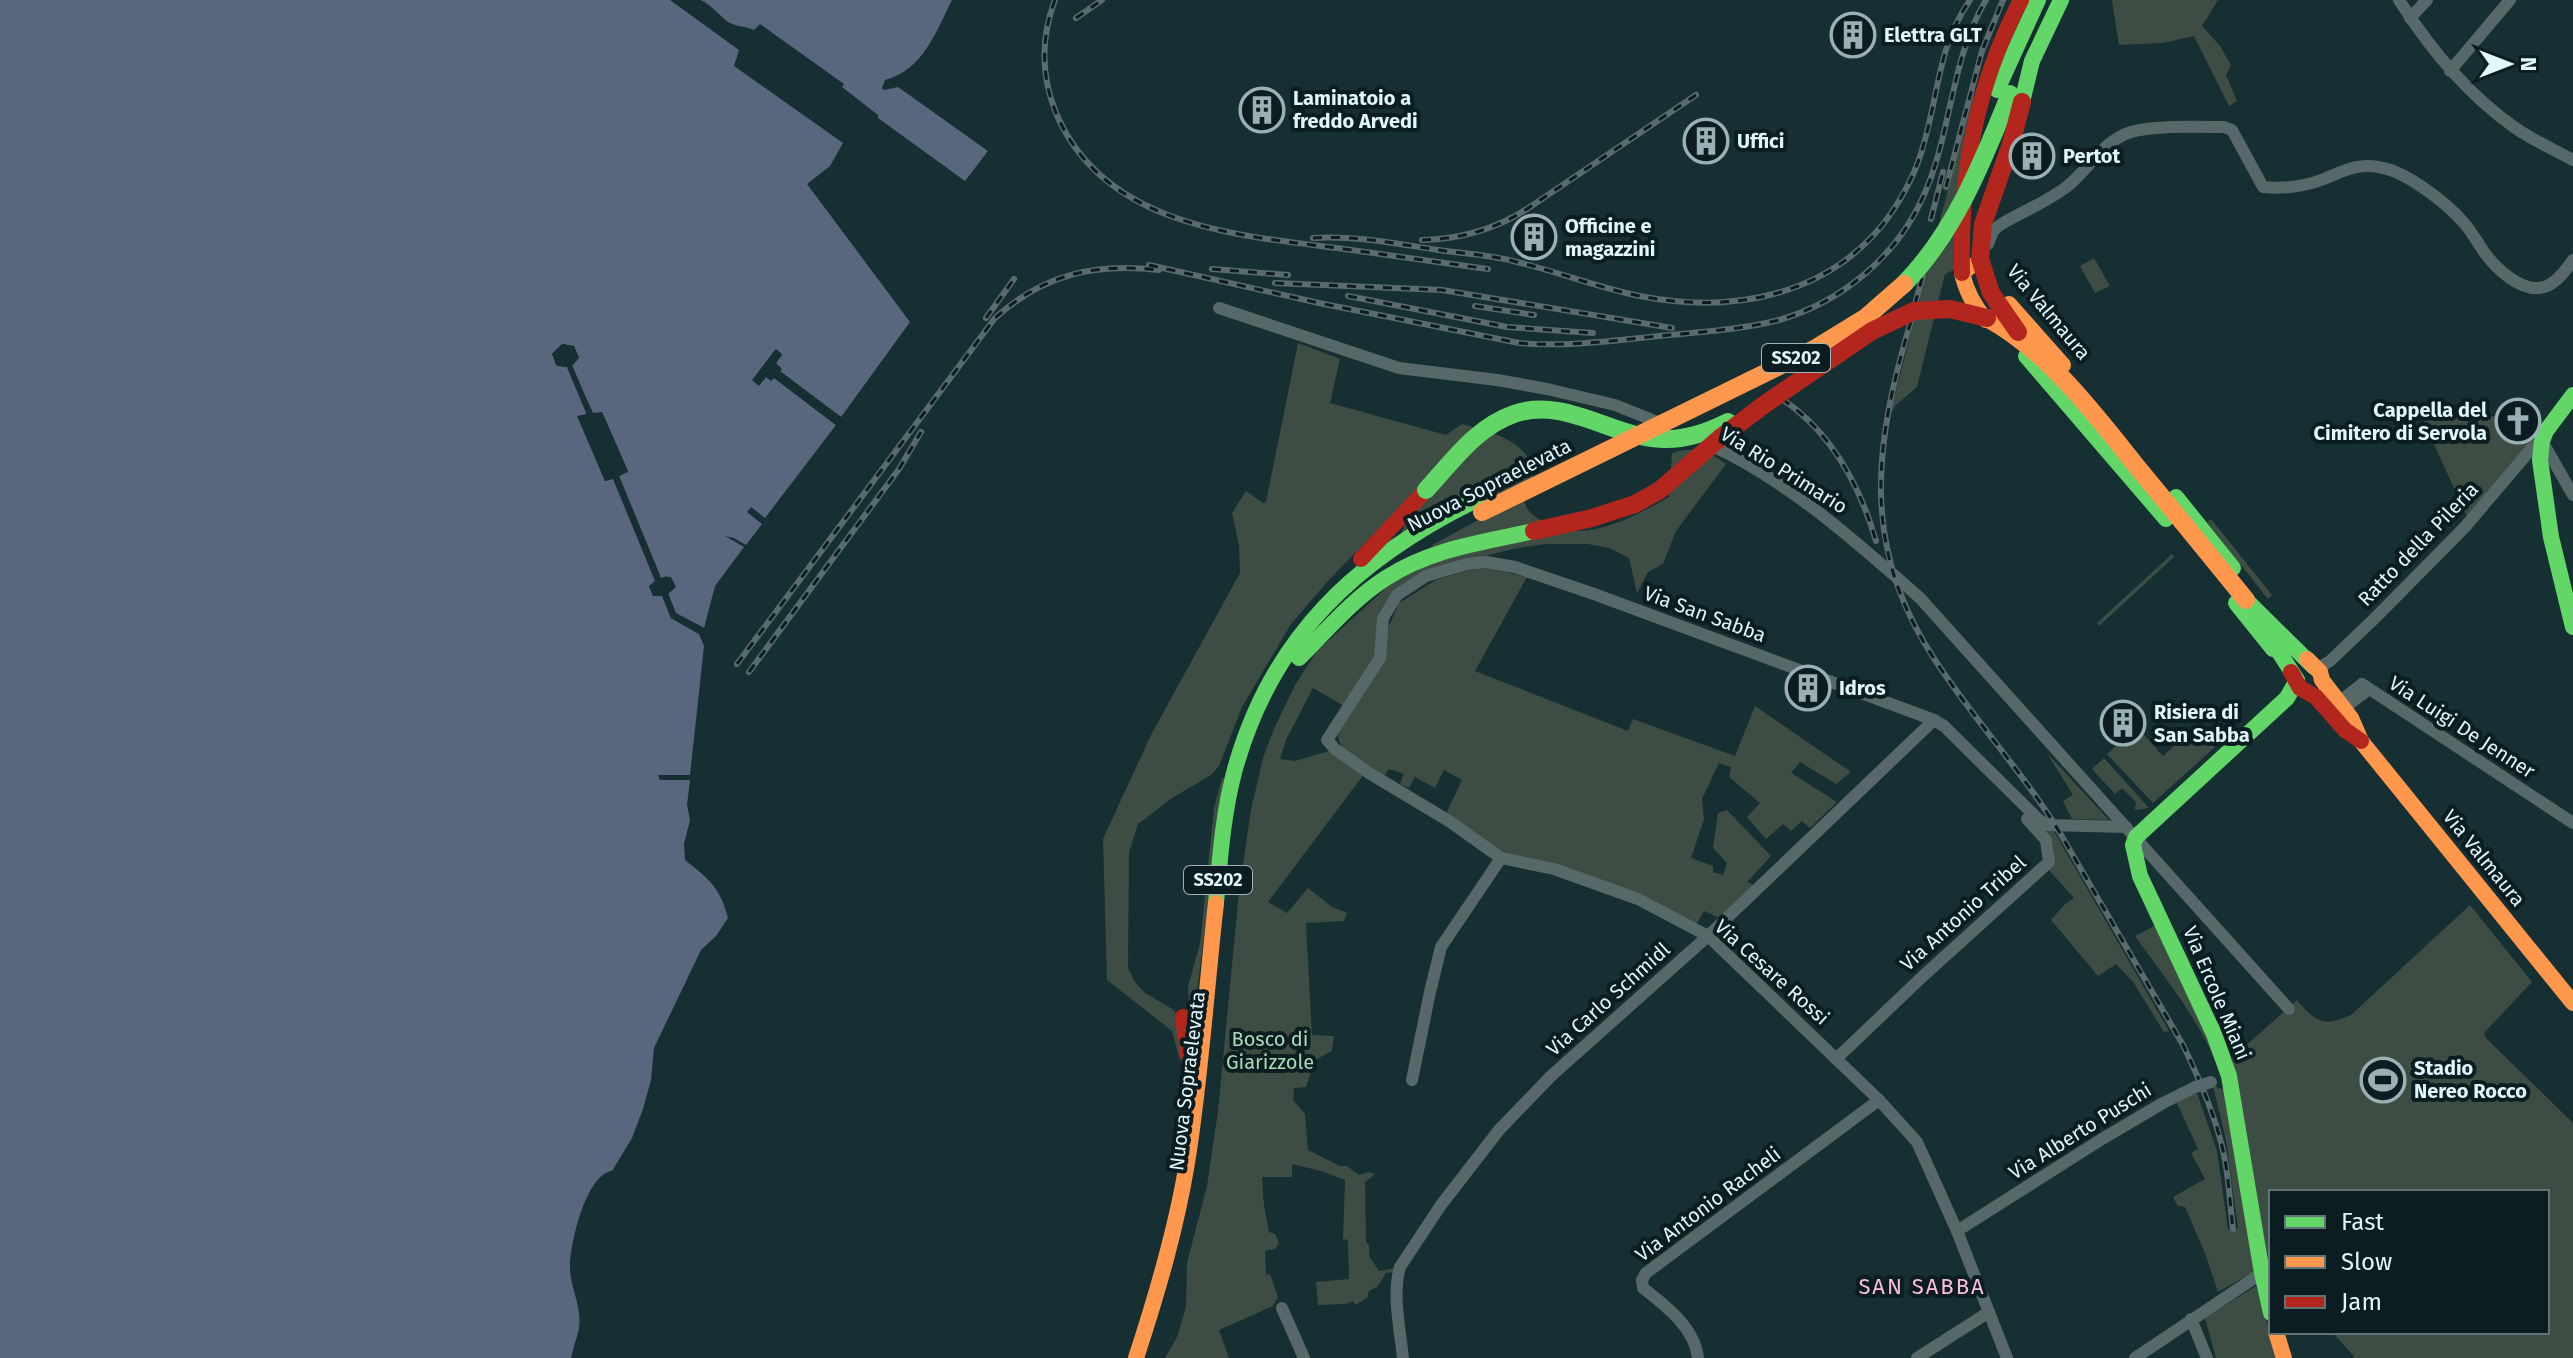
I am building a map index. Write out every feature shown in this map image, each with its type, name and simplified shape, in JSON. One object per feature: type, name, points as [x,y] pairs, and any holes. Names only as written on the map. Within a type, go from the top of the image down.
[{"type":"main road","points":[[1962,273],[1964,203],[1973,132],[1997,47],[2021,0]]},
{"type":"main road","name":"Nuova Sopraelevata","points":[[2009,95],[2038,0]]},
{"type":"main road","name":"Nuova Sopraelevata","points":[[1136,1358],[1168,1256],[1184,1185],[1222,842],[1242,748],[1271,681],[1314,617],[1374,559],[1406,537],[1479,506],[1808,337],[1867,299],[1897,272],[1932,230],[2009,95],[2053,0]]},
{"type":"main road","points":[[2061,0],[2032,61],[2009,95],[2011,144],[1983,224],[1980,259],[1991,293],[2024,340],[2111,434],[2311,680],[2131,832]]},
{"type":"main road","name":"Via Valmaura","points":[[2361,741],[2345,730],[2311,680],[2104,411],[2002,296],[1985,263],[1972,265],[1962,273],[1967,293],[1978,312],[2029,358],[2247,616],[2311,680],[2342,705],[2361,741],[2573,1003]]},
{"type":"main road","points":[[1299,658],[1359,600],[1393,573],[1416,561],[1449,550],[1592,518],[1635,504],[1660,490],[1765,404],[1872,331],[1914,311],[1950,309],[1968,312],[1983,316],[2024,340]]},
{"type":"main road","points":[[2573,395],[2551,423],[2542,441],[2540,460],[2551,537],[2573,627]]},
{"type":"main road","points":[[1314,617],[1379,538],[1475,438],[1507,416],[1550,408],[1646,438],[1676,439],[1722,426],[1765,404]]},
{"type":"main road","name":"Nuova Sopraelevata","points":[[1149,1358],[1180,1259],[1198,1175],[1235,844],[1247,775],[1264,724],[1299,658],[1324,625],[1354,594],[1412,549],[1479,506]]},
{"type":"main road","points":[[1220,772],[1255,695],[1271,681]]},
{"type":"main road","name":"Via Ercole Miani","points":[[2131,832],[2140,876],[2214,1034],[2220,1079],[2269,1304]]},
{"type":"main road","points":[[1183,1017],[1190,1067],[1183,1133],[1184,1185]]},
{"type":"main road","points":[[2277,1334],[2284,1358]]},
{"type":"street","points":[[2399,0],[2450,71],[2489,108],[2517,129],[2573,160]]},
{"type":"street","points":[[2410,18],[2427,0]]},
{"type":"street","points":[[2450,71],[2510,0]]},
{"type":"street","points":[[1985,263],[1993,231],[2063,190],[2108,144],[2121,136],[2147,128],[2208,127],[2232,130],[2263,187],[2311,183],[2360,165],[2387,168],[2454,213],[2506,275],[2533,289],[2555,282],[2573,260]]},
{"type":"street","name":"Via Rio Primario","points":[[1219,308],[1399,368],[1497,380],[1615,405],[1720,449],[1770,479],[1854,538],[1920,598],[2289,1009]]},
{"type":"street","points":[[2088,426],[2093,412],[2104,411]]},
{"type":"street","points":[[2542,441],[2573,495]]},
{"type":"street","name":"Ratto della Pileria","points":[[2311,680],[2454,538],[2532,448],[2542,441]]},
{"type":"street","name":"Via San Sabba","points":[[1327,740],[1380,658],[1383,618],[1397,595],[1426,576],[1486,562],[1528,571],[1594,594],[1934,720],[2047,825],[2131,832]]},
{"type":"street","name":"Via Luigi De Jenner","points":[[2342,705],[2365,687],[2573,823]]},
{"type":"street","name":"Via Carlo Schmidl","points":[[1403,1358],[1398,1276],[1404,1260],[1441,1205],[1499,1130],[1551,1076],[1708,936],[1934,720]]},
{"type":"street","name":"Via Cesare Rossi","points":[[1327,740],[1358,765],[1449,821],[1501,858],[1565,873],[1638,899],[1708,936],[1879,1100],[1917,1142],[1957,1231],[2007,1358]]},
{"type":"street","name":"Via Antonio Tribel","points":[[1836,1059],[2049,862],[2046,840],[2003,794],[2007,787]]},
{"type":"street","points":[[1412,1080],[1441,947],[1501,858]]},
{"type":"street","name":"Via Alberto Puschi","points":[[1957,1231],[2163,1103],[2220,1079]]},
{"type":"street","name":"Via Antonio Racheli","points":[[1698,1358],[1686,1327],[1643,1288],[1642,1280],[1646,1273],[1879,1100]]},
{"type":"street","points":[[2135,1358],[2262,1273]]},
{"type":"street","points":[[1282,1308],[1304,1358]]},
{"type":"street","points":[[1917,1358],[1989,1312]]},
{"type":"street","points":[[2191,1319],[2207,1358]]},
{"type":"green space","points":[[2112,0],[2218,0],[2202,26],[2220,46],[2231,65],[2226,75],[2237,101],[2229,106],[2194,36],[2163,43],[2119,45]]},
{"type":"green space","points":[[1975,85],[1956,269],[1945,274],[1917,387],[1890,414]]},
{"type":"green space","points":[[2094,258],[2110,286],[2095,293],[2080,266]]},
{"type":"green space","name":"Bosco di Giarizzole","points":[[1298,343],[1340,359],[1330,403],[1446,435],[1462,424],[1498,435],[1520,448],[1532,468],[1532,481],[1525,498],[1527,508],[1541,521],[1563,529],[1578,531],[1610,525],[1669,497],[1672,453],[1700,451],[1726,464],[1676,531],[1663,564],[1648,572],[1637,593],[1629,558],[1609,548],[1588,544],[1545,544],[1448,565],[1391,594],[1379,612],[1376,656],[1344,706],[1313,688],[1286,740],[1280,759],[1295,761],[1329,751],[1364,774],[1268,902],[1287,913],[1308,888],[1332,907],[1347,913],[1344,921],[1306,923],[1312,1035],[1334,1036],[1332,1051],[1315,1060],[1306,1087],[1294,1088],[1293,1100],[1305,1114],[1308,1150],[1340,1166],[1347,1166],[1359,1175],[1368,1172],[1375,1174],[1365,1182],[1369,1256],[1379,1271],[1396,1268],[1395,1272],[1386,1273],[1378,1286],[1369,1291],[1367,1298],[1355,1305],[1353,1301],[1318,1305],[1316,1282],[1349,1279],[1348,1240],[1343,1239],[1345,1180],[1292,1164],[1292,1177],[1262,1177],[1269,1232],[1275,1234],[1279,1243],[1275,1249],[1265,1251],[1266,1275],[1270,1274],[1278,1297],[1273,1306],[1219,1330],[1229,1358],[1165,1358],[1177,1337],[1186,1307],[1187,1263],[1207,1186],[1218,1111],[1239,892],[1251,810],[1273,731],[1295,685],[1317,651],[1434,544],[1484,517],[1473,496],[1400,536],[1420,486],[1291,624],[1242,707],[1219,766],[1211,775],[1172,798],[1138,824],[1129,852],[1128,968],[1145,993],[1174,1010],[1181,1024],[1180,1061],[1172,1031],[1107,980],[1103,839],[1152,733],[1240,573],[1239,545],[1232,513],[1246,491],[1266,502]]},
{"type":"green space","points":[[2444,406],[2450,406],[2450,415],[2524,417],[2534,437],[2467,517],[2420,413],[2443,414]]},
{"type":"green space","points":[[2211,519],[2272,595],[2268,599],[2207,522]]},
{"type":"green space","points":[[2172,554],[2174,557],[2099,626],[2097,623]]},
{"type":"green space","points":[[1489,568],[1527,577],[1475,671],[1628,731],[1633,719],[1735,756],[1755,706],[1851,772],[1836,784],[1800,762],[1791,773],[1837,802],[1810,828],[1802,821],[1791,831],[1783,824],[1766,839],[1747,817],[1760,803],[1729,777],[1731,767],[1719,763],[1702,799],[1704,819],[1691,858],[1713,866],[1713,872],[1723,875],[1727,863],[1713,848],[1718,813],[1727,810],[1771,856],[1747,882],[1756,886],[1720,918],[1704,911],[1696,925],[1506,854],[1446,814],[1462,780],[1444,770],[1435,788],[1415,777],[1409,788],[1400,784],[1404,774],[1389,769],[1384,777],[1342,747],[1338,731],[1382,665],[1389,626],[1399,603],[1436,580],[1469,570]]},
{"type":"green space","points":[[2137,727],[2163,756],[2194,728],[2215,747],[2153,803],[2107,754]]},
{"type":"green space","points":[[2047,753],[2109,820],[2072,819],[2063,801],[2073,795]]},
{"type":"green space","points":[[2104,758],[2149,808],[2135,810],[2136,802],[2122,788],[2115,794],[2092,769]]},
{"type":"green space","points":[[1222,778],[1191,1040],[1188,986],[1200,944],[1214,808]]},
{"type":"green space","points":[[2046,830],[2054,831],[2169,1031],[2164,1032],[2133,982],[2116,964],[2098,976],[2051,920],[2074,898],[2048,869],[2053,849]]},
{"type":"green space","name":"Stadio Nereo Rocco","points":[[2470,905],[2532,982],[2484,1033],[2573,1123],[2573,1358],[2352,1358],[2354,1356],[2334,1334],[2549,1334],[2549,1190],[2269,1190],[2269,1267],[2232,1058],[2297,1000],[2321,1021],[2334,1021],[2351,1015]]},
{"type":"green space","points":[[2158,924],[2202,1020],[2220,1072],[2193,1018],[2135,936]]},
{"type":"green space","points":[[2213,1086],[2225,1090],[2254,1272],[2218,1292],[2185,1207],[2178,1206],[2173,1197],[2205,1179],[2191,1153],[2198,1149],[2176,1101],[2197,1093],[2217,1151],[2228,1229],[2238,1228],[2226,1140]]},
{"type":"green space","points":[[2256,1286],[2278,1358],[2216,1358],[2205,1318]]},
{"type":"water","points":[[0,0],[670,0],[739,50],[734,66],[843,143],[830,166],[807,184],[910,322],[841,417],[780,371],[776,363],[782,355],[775,350],[753,380],[759,385],[766,377],[774,378],[836,425],[765,518],[751,507],[747,512],[762,524],[746,545],[725,536],[744,547],[715,586],[704,628],[676,614],[668,593],[675,587],[667,576],[661,578],[619,476],[628,471],[602,412],[593,414],[572,365],[579,358],[574,346],[562,344],[552,354],[558,366],[567,367],[587,415],[578,416],[605,481],[613,478],[656,581],[649,586],[653,596],[662,595],[671,618],[699,634],[704,646],[690,775],[658,775],[660,780],[690,780],[687,805],[690,820],[684,844],[685,860],[712,884],[728,918],[716,936],[701,950],[654,1048],[651,1080],[632,1138],[612,1171],[594,1184],[581,1212],[570,1267],[579,1320],[571,1358],[0,1358]]},
{"type":"water","points":[[701,0],[952,0],[919,59],[898,75],[885,80],[882,88],[898,87],[988,151],[965,181],[878,118],[842,87],[844,84],[760,24],[754,30],[731,24]]},
{"type":"pier","points":[[562,344],[574,346],[579,358],[572,366],[593,413],[602,412],[628,472],[619,476],[661,578],[671,577],[676,587],[668,594],[676,613],[704,628],[699,634],[671,618],[662,596],[653,596],[649,586],[655,581],[613,479],[605,481],[577,416],[587,414],[567,367],[556,365],[552,354]],"holes":[[[600,416],[623,470],[607,476],[583,420]]]},
{"type":"pier","points":[[776,349],[782,354],[776,363],[782,369],[780,372],[841,417],[839,421],[777,374],[772,364],[776,355],[758,379],[765,373],[776,375],[838,422],[836,425],[774,378],[771,381],[766,377],[759,386],[752,380]]},
{"type":"railway","points":[[1055,0],[1045,42],[1045,71],[1056,113],[1077,150],[1105,180],[1138,202],[1175,218],[1256,237],[1488,269]]},
{"type":"railway","points":[[1076,18],[1102,0]]},
{"type":"railway","points":[[1313,238],[1360,239],[1498,258],[1625,293],[1674,301],[1709,303],[1776,294],[1836,266],[1863,245],[1887,219],[1904,192],[1921,153],[1945,52],[1959,17],[1970,0]]},
{"type":"railway","points":[[1149,265],[1519,343],[1606,341],[1734,328],[1779,320],[1824,301],[1865,274],[1883,257],[1912,218],[1933,173],[1965,47],[1986,0]]},
{"type":"railway","points":[[1946,187],[1982,51],[2003,0]]},
{"type":"railway","points":[[1422,240],[1451,238],[1479,231],[1518,215],[1696,95]]},
{"type":"railway","points":[[1931,219],[1943,172]]},
{"type":"railway","points":[[737,664],[995,318],[1032,291],[1071,275],[1113,268],[1159,270]]},
{"type":"railway","points":[[1212,269],[1288,275]]},
{"type":"railway","points":[[1915,304],[1923,275]]},
{"type":"railway","points":[[986,318],[1014,279]]},
{"type":"railway","points":[[1275,283],[1442,290],[1672,328]]},
{"type":"railway","points":[[1348,296],[1507,327],[1593,333]]},
{"type":"railway","points":[[1475,306],[1534,315]]},
{"type":"railway","points":[[1911,321],[1898,367],[1883,453],[1881,495],[1885,536],[1894,577],[1911,618],[1935,660],[2046,811],[2183,1045],[2207,1099],[2221,1141],[2233,1229]]},
{"type":"railway","points":[[1782,399],[1815,427],[1841,462],[1861,500],[1876,541]]},
{"type":"railway","points":[[749,672],[899,469],[921,432]]},
{"type":"traffic: fast","points":[[1997,90],[2038,0]]},
{"type":"traffic: fast","points":[[2022,102],[2032,61],[2061,0]]},
{"type":"traffic: fast","points":[[1904,284],[1953,219],[1978,170],[2010,94]]},
{"type":"traffic: fast","points":[[2026,356],[2166,519]]},
{"type":"traffic: fast","points":[[2573,395],[2546,431],[2540,460],[2551,537],[2573,627]]},
{"type":"traffic: fast","points":[[1426,490],[1476,436],[1514,414],[1552,410],[1644,437],[1663,439],[1697,435],[1728,422]]},
{"type":"traffic: fast","points":[[2176,497],[2233,568]]},
{"type":"traffic: fast","points":[[1216,903],[1225,819],[1235,769],[1251,722],[1271,680],[1296,641],[1324,607],[1357,576],[1393,548],[1476,500]]},
{"type":"traffic: fast","points":[[1299,658],[1362,595],[1403,568],[1439,553],[1534,531]]},
{"type":"traffic: fast","points":[[2246,600],[2314,667]]},
{"type":"traffic: fast","points":[[2236,603],[2273,649]]},
{"type":"traffic: fast","points":[[2268,635],[2297,680]]},
{"type":"traffic: fast","points":[[2269,1304],[2229,1076],[2214,1034],[2140,876],[2133,845],[2136,837],[2287,698],[2297,680]]},
{"type":"traffic: slow","points":[[1971,266],[1962,273],[1971,298],[1986,320]]},
{"type":"traffic: slow","points":[[1482,512],[1816,348],[1865,318],[1904,284]]},
{"type":"traffic: slow","points":[[2009,304],[2063,365]]},
{"type":"traffic: slow","points":[[1987,318],[2029,347],[2067,383],[2246,600]]},
{"type":"traffic: slow","points":[[2307,659],[2320,672],[2322,680],[2351,718],[2361,741],[2573,1003]]},
{"type":"traffic: slow","points":[[1136,1358],[1165,1262],[1187,1163],[1216,903]]},
{"type":"traffic: slow","points":[[2277,1334],[2284,1358]]},
{"type":"traffic: jam","points":[[1962,273],[1964,201],[1974,132],[1992,66],[2021,0]]},
{"type":"traffic: jam","points":[[2018,332],[1991,293],[1980,259],[1983,224],[2022,102]]},
{"type":"traffic: jam","points":[[1534,531],[1592,518],[1635,504],[1660,490],[1765,404],[1872,331],[1914,311],[1950,309],[1987,318]]},
{"type":"traffic: jam","points":[[1361,559],[1426,490]]},
{"type":"traffic: jam","points":[[2291,672],[2300,688],[2316,697],[2345,730],[2361,741]]},
{"type":"traffic: jam","points":[[1183,1017],[1190,1067]]},
{"type":"place","name":"Elettra GLT","points":[[1853,35]]},
{"type":"place","name":"Laminatoio a freddo Arvedi","points":[[1262,110]]},
{"type":"place","name":"Uffici","points":[[1706,141]]},
{"type":"place","name":"Pertot","points":[[2032,156]]},
{"type":"place","name":"Officine e magazzini","points":[[1534,237]]},
{"type":"place","name":"Cappella del Cimitero di Servola","points":[[2518,421]]},
{"type":"place","name":"Idros","points":[[1808,688]]},
{"type":"place","name":"Risiera di San Sabba","points":[[2123,723]]},
{"type":"place","name":"Stadio Nereo Rocco","points":[[2383,1080]]},
{"type":"district","name":"SAN SABBA","points":[[1922,1286]]}]
